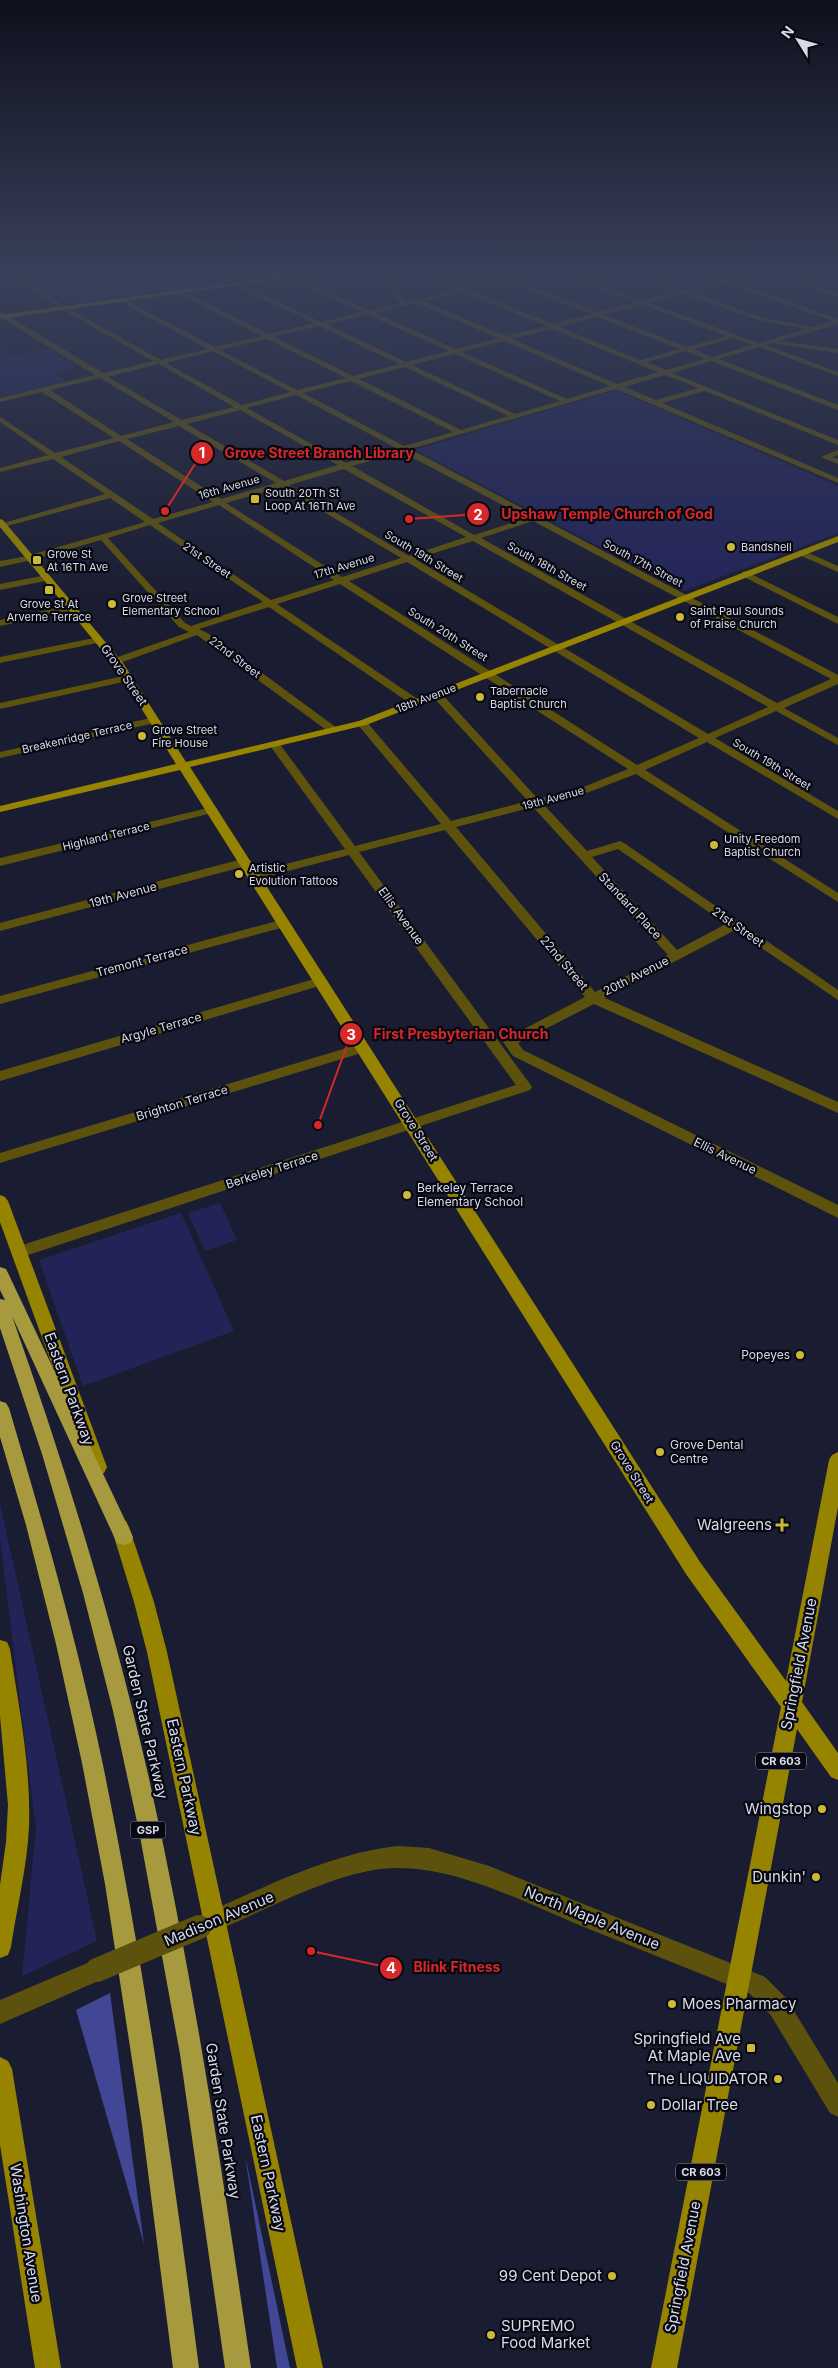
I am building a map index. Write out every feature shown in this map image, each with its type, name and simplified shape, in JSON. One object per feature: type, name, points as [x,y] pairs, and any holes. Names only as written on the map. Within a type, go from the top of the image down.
[{"type":"highway","points":[[0,1274],[124,1537]]},
{"type":"highway","name":"Garden State Parkway","points":[[0,1304],[46,1438],[73,1527],[106,1648],[134,1764],[180,1987],[238,2368]]},
{"type":"highway","points":[[0,1408],[23,1484],[58,1615],[105,1828],[150,2095],[186,2368]]},
{"type":"main road","name":"Grove Street","points":[[1,524],[99,640],[128,678],[693,1568],[838,1770]]},
{"type":"main road","name":"18th Avenue","points":[[0,809],[276,745],[362,723],[838,539]]},
{"type":"main road","name":"Eastern Parkway","points":[[0,1202],[124,1537],[157,1652],[206,1924],[310,2368]]},
{"type":"main road","name":"Springfield Avenue","points":[[664,2368],[838,1460]]},
{"type":"main road","points":[[0,1649],[18,1794],[16,1846],[0,1947]]},
{"type":"main road","name":"Washington Avenue","points":[[0,2069],[48,2368]]},
{"type":"street","points":[[0,400],[75,383]]},
{"type":"street","name":"South 19th Street","points":[[113,383],[554,648],[838,816]]},
{"type":"street","name":"South 18th Street","points":[[194,383],[838,742]]},
{"type":"street","name":"South 17th Street","points":[[276,383],[838,679]]},
{"type":"street","points":[[0,470],[335,383]]},
{"type":"street","points":[[361,383],[460,432]]},
{"type":"street","points":[[442,383],[514,416]]},
{"type":"street","points":[[526,383],[566,401]]},
{"type":"street","points":[[608,383],[838,481]]},
{"type":"street","name":"16th Avenue","points":[[0,564],[29,558],[628,383]]},
{"type":"street","points":[[689,383],[838,444]]},
{"type":"street","points":[[772,383],[838,408]]},
{"type":"street","points":[[655,403],[704,389]]},
{"type":"street","name":"South 20th Street","points":[[44,390],[635,770],[838,898]]},
{"type":"street","name":"21st Street","points":[[0,419],[415,702]]},
{"type":"street","points":[[838,452],[825,457],[838,462]]},
{"type":"street","points":[[1,524],[111,495]]},
{"type":"street","name":"17th Avenue","points":[[116,661],[269,602],[535,518]]},
{"type":"street","name":"22nd Street","points":[[102,536],[182,625],[206,636],[333,730]]},
{"type":"street","points":[[802,553],[838,570]]},
{"type":"street","points":[[744,574],[838,621]]},
{"type":"street","points":[[0,587],[46,578]]},
{"type":"street","points":[[0,623],[72,608]]},
{"type":"street","points":[[0,660],[99,640]]},
{"type":"street","points":[[0,706],[128,678]]},
{"type":"street","name":"19th Avenue","points":[[254,876],[585,790],[635,770],[838,679]]},
{"type":"street","points":[[436,694],[584,856]]},
{"type":"street","name":"Breakenridge Terrace","points":[[0,755],[155,720]]},
{"type":"street","name":"22nd Street","points":[[362,723],[593,998],[838,1108]]},
{"type":"street","name":"Ellis Avenue","points":[[276,745],[525,1087]]},
{"type":"street","name":"Highland Terrace","points":[[0,862],[212,810]]},
{"type":"street","name":"21st Street","points":[[584,856],[620,845],[838,996]]},
{"type":"street","name":"Standard Place","points":[[584,856],[676,956]]},
{"type":"street","name":"19th Avenue","points":[[0,927],[246,862]]},
{"type":"street","name":"Tremont Terrace","points":[[0,1000],[284,922]]},
{"type":"street","name":"20th Avenue","points":[[510,1042],[736,925]]},
{"type":"street","name":"Argyle Terrace","points":[[0,1076],[321,981]]},
{"type":"street","name":"Ellis Avenue","points":[[510,1042],[518,1053],[838,1212]]},
{"type":"street","name":"Brighton Terrace","points":[[0,1158],[363,1048]]},
{"type":"street","name":"Berkeley Terrace","points":[[19,1252],[525,1087]]},
{"type":"street","name":"Madison Avenue","points":[[0,2012],[340,1866],[384,1857],[415,1857],[444,1862]]},
{"type":"street","name":"North Maple Avenue","points":[[444,1862],[488,1877],[739,1976],[757,1985],[772,1998],[838,2105]]},
{"type":"shaded area","points":[[0,383],[62,383],[0,397]]},
{"type":"shaded area","points":[[616,390],[838,486],[838,533],[687,590],[682,590],[416,450]]},
{"type":"shaded area","points":[[220,1203],[237,1240],[205,1251],[188,1213]]},
{"type":"shaded area","points":[[181,1213],[234,1331],[83,1386],[39,1260]]},
{"type":"shaded area","points":[[0,1504],[97,1941],[22,1976],[36,1829],[0,1539]]},
{"type":"shaded area","points":[[110,1993],[144,2244],[76,2010]]},
{"type":"shaded area","points":[[245,2155],[290,2368],[277,2368]]},
{"type":"place","name":"South 20Th St Loop At 16Th Ave","points":[[255,499]]},
{"type":"place","name":"Grove Street Branch Library","points":[[165,511]]},
{"type":"place","name":"Upshaw Temple Church of God","points":[[409,519]]},
{"type":"place","name":"Bandshell","points":[[731,547]]},
{"type":"place","name":"Grove St At 16Th Ave","points":[[37,560]]},
{"type":"place","name":"Grove St At Arverne Terrace","points":[[49,590]]},
{"type":"place","name":"Grove Street Elementary School","points":[[112,604]]},
{"type":"place","name":"Saint Paul Sounds of Praise Church","points":[[680,617]]},
{"type":"place","name":"Tabernacle Baptist Church","points":[[480,697]]},
{"type":"place","name":"Grove Street Fire House","points":[[142,736]]},
{"type":"place","name":"Unity Freedom Baptist Church","points":[[714,845]]},
{"type":"place","name":"Artistic Evolution Tattoos","points":[[239,874]]},
{"type":"place","name":"First Presbyterian Church","points":[[318,1125]]},
{"type":"place","name":"Berkeley Terrace Elementary School","points":[[407,1195]]},
{"type":"place","name":"Popeyes","points":[[800,1355]]},
{"type":"place","name":"Grove Dental Centre","points":[[660,1452]]},
{"type":"place","name":"Walgreens","points":[[782,1525]]},
{"type":"place","name":"Wingstop","points":[[822,1809]]},
{"type":"place","name":"Dunkin'","points":[[816,1877]]},
{"type":"place","name":"Blink Fitness","points":[[311,1951]]},
{"type":"place","name":"Moes Pharmacy","points":[[672,2004]]},
{"type":"place","name":"Springfield Ave At Maple Ave","points":[[751,2048]]},
{"type":"place","name":"The LIQUIDATOR","points":[[778,2079]]},
{"type":"place","name":"Dollar Tree","points":[[651,2105]]},
{"type":"place","name":"99 Cent Depot","points":[[612,2276]]},
{"type":"place","name":"SUPREMO Food Market","points":[[491,2335]]}]
